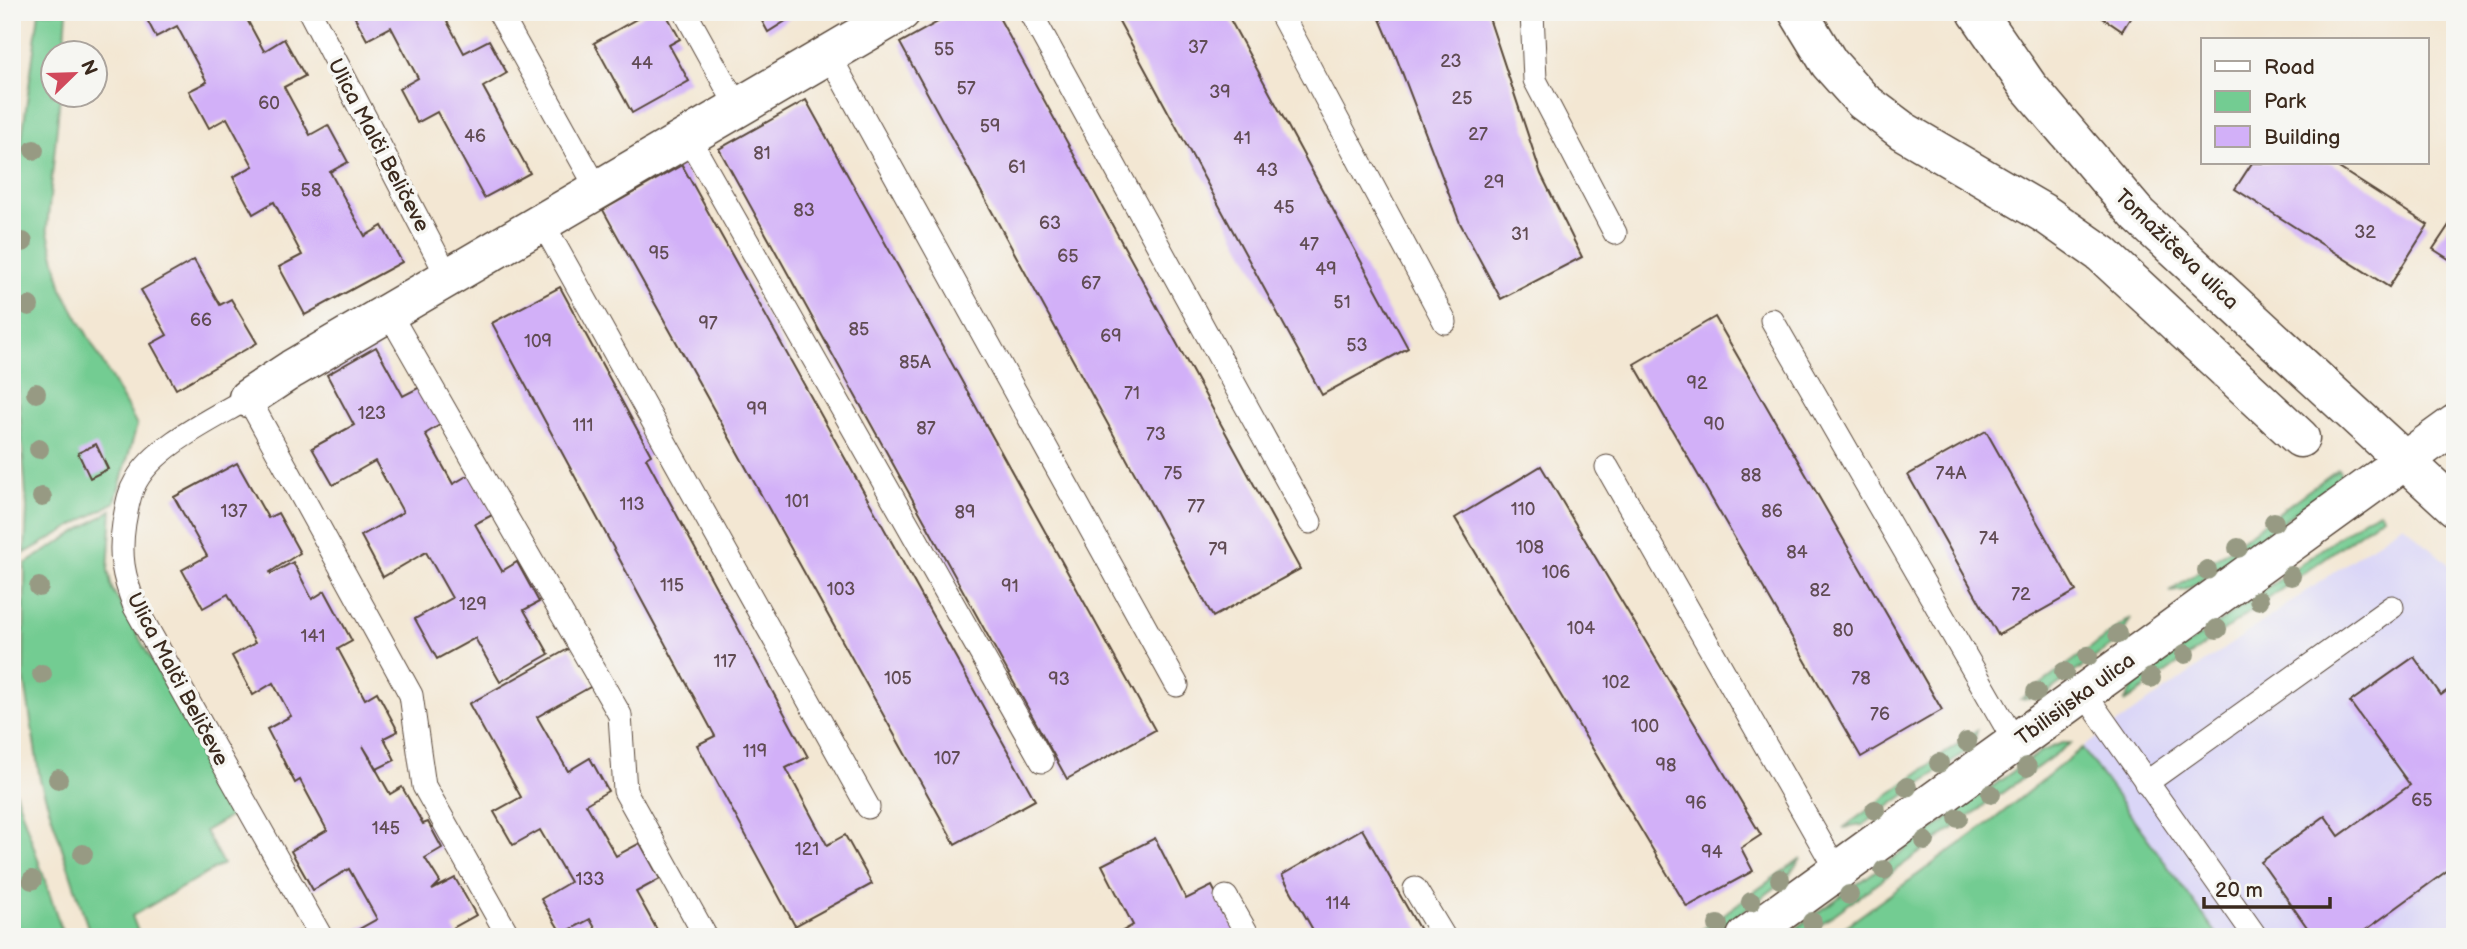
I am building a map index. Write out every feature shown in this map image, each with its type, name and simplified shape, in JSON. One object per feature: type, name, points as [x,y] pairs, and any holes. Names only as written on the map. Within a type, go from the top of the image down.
[{"type":"street","name":"Ulica Malči Beličeve","points":[[248,398],[292,369],[901,12]]},
{"type":"street","points":[[1798,12],[1829,63],[1863,101],[1903,131],[2045,214],[2102,254],[2300,438]]},
{"type":"street","name":"Tomažičeva ulica","points":[[1977,12],[2028,86],[2138,215],[2404,461]]},
{"type":"street","points":[[2102,254],[2138,215]]},
{"type":"street","name":"Tbilisijska ulica","points":[[1746,937],[2455,424]]},
{"type":"street","points":[[2404,461],[2455,507]]},
{"type":"lane","name":"Ulica Malči Beličeve","points":[[310,12],[448,277]]},
{"type":"lane","points":[[499,12],[598,190]]},
{"type":"lane","points":[[685,12],[738,107]]},
{"type":"lane","points":[[1030,12],[1310,522]]},
{"type":"lane","points":[[1280,12],[1445,322]]},
{"type":"lane","points":[[1532,12],[1535,80],[1615,233]]},
{"type":"lane","points":[[829,55],[1177,685]]},
{"type":"lane","points":[[688,136],[1042,761]]},
{"type":"lane","points":[[542,222],[868,807]]},
{"type":"lane","points":[[389,313],[620,715],[625,791],[706,937]]},
{"type":"lane","points":[[1772,320],[2015,742]]},
{"type":"lane","name":"Ulica Malči Beličeve","points":[[248,398],[169,447],[149,464],[136,480],[128,499],[120,547],[124,577],[135,607],[321,937]]},
{"type":"lane","points":[[248,398],[411,695],[424,786],[509,937]]},
{"type":"lane","points":[[1607,467],[1838,871]]},
{"type":"lane","points":[[2146,783],[2392,607]]},
{"type":"lane","points":[[2084,693],[2256,937]]},
{"type":"lane","points":[[1415,889],[1444,937]]},
{"type":"lane","points":[[1226,897],[1249,937]]},
{"type":"shaded area","points":[[2403,524],[2455,570],[2455,937],[2219,937],[2082,748]]},
{"type":"green space","points":[[39,12],[67,12],[65,38],[38,38],[38,108],[59,108],[47,228],[62,289],[137,425],[115,502],[25,553],[27,508],[12,306],[12,212]]},
{"type":"green space","points":[[2338,469],[2341,474],[2334,484],[2195,585],[2185,590],[2170,592]]},
{"type":"green space","points":[[112,510],[108,570],[112,589],[236,813],[205,831],[223,864],[132,916],[140,937],[91,937],[40,780],[24,676],[25,564]]},
{"type":"green space","points":[[2380,511],[2383,516],[2124,703],[2136,682],[2365,518]]},
{"type":"green space","points":[[2131,618],[2120,639],[2041,697],[2021,699]]},
{"type":"green space","points":[[1977,730],[1974,743],[1969,749],[1863,825],[1843,828]]},
{"type":"green space","points":[[2062,743],[2071,743],[1803,937],[1784,937],[2040,752]]},
{"type":"green space","points":[[2082,748],[2219,937],[1831,937],[1992,821]]},
{"type":"green space","points":[[12,777],[14,788],[64,937],[12,937]]},
{"type":"green space","points":[[1801,858],[1787,879],[1708,937],[1692,937]]},
{"type":"building","points":[[143,12],[243,12],[264,51],[284,39],[305,76],[284,87],[310,135],[328,125],[348,162],[330,172],[365,236],[382,226],[402,262],[305,315],[279,267],[302,255],[274,202],[253,214],[233,177],[253,166],[227,118],[209,128],[189,91],[207,82],[177,26],[156,37]]},
{"type":"building","points":[[352,12],[442,12],[464,53],[489,40],[507,73],[483,87],[530,173],[484,198],[437,112],[417,123],[399,89],[418,78],[391,27],[367,40]]},
{"type":"building","points":[[649,12],[665,12],[680,39],[669,45],[689,81],[632,113],[594,43]]},
{"type":"building","points":[[757,12],[800,12],[768,32]]},
{"type":"building","points":[[956,12],[996,12],[1300,569],[1213,617],[900,43]]},
{"type":"building","points":[[1114,12],[1226,12],[1408,348],[1322,395]]},
{"type":"building","points":[[1377,12],[1487,12],[1541,174],[1582,257],[1501,299],[1460,223]]},
{"type":"building","points":[[2094,12],[2134,12],[2122,31]]},
{"type":"building","points":[[806,100],[1155,730],[1067,779],[719,149]]},
{"type":"building","points":[[2251,164],[2333,164],[2428,225],[2389,287],[2235,189]]},
{"type":"building","points":[[682,165],[1035,800],[955,844],[603,210]]},
{"type":"building","points":[[2455,216],[2455,263],[2433,249]]},
{"type":"building","points":[[194,260],[220,305],[231,299],[257,343],[176,389],[151,344],[167,335],[141,290]]},
{"type":"building","points":[[560,287],[651,455],[646,458],[808,757],[786,768],[827,845],[845,835],[872,884],[795,926],[697,745],[715,736],[492,323]]},
{"type":"building","points":[[1715,317],[1942,710],[1861,757],[1634,364]]},
{"type":"building","points":[[376,347],[403,396],[422,386],[443,423],[425,434],[453,484],[470,474],[494,514],[475,524],[502,571],[517,562],[539,602],[524,610],[549,654],[500,682],[475,638],[437,659],[415,619],[452,598],[426,552],[383,577],[361,536],[403,512],[375,461],[333,485],[312,448],[354,425],[327,375]]},
{"type":"building","points":[[1986,431],[2076,591],[1998,635],[1908,475]]},
{"type":"building","points":[[96,444],[108,469],[90,478],[78,453]]},
{"type":"building","points":[[237,463],[268,518],[278,513],[300,553],[270,572],[271,574],[293,562],[312,599],[325,591],[352,641],[338,649],[365,699],[377,692],[398,731],[384,738],[395,760],[377,769],[363,746],[390,794],[402,787],[423,824],[428,822],[442,848],[425,858],[440,882],[432,890],[455,878],[476,915],[453,928],[458,937],[345,937],[377,919],[349,869],[313,890],[291,851],[327,830],[300,780],[295,783],[267,729],[291,716],[273,683],[253,695],[232,656],[255,643],[228,594],[203,608],[182,570],[207,556],[174,497]]},
{"type":"building","points":[[1541,466],[1761,835],[1741,848],[1753,871],[1687,907],[1455,518]]},
{"type":"building","points":[[570,648],[592,686],[537,717],[568,771],[590,758],[608,791],[586,804],[616,856],[640,843],[660,879],[636,892],[661,937],[600,937],[590,919],[562,934],[541,899],[570,882],[540,830],[513,845],[494,812],[521,797],[469,704]]},
{"type":"building","points":[[2414,657],[2441,695],[2455,685],[2455,865],[2356,937],[2314,937],[2261,862],[2325,816],[2339,836],[2410,785],[2350,702]]},
{"type":"building","points":[[1362,829],[1424,937],[1317,937],[1282,875]]},
{"type":"building","points":[[1155,838],[1186,899],[1212,886],[1237,934],[1231,937],[1123,937],[1121,932],[1133,925],[1102,865]]}]
